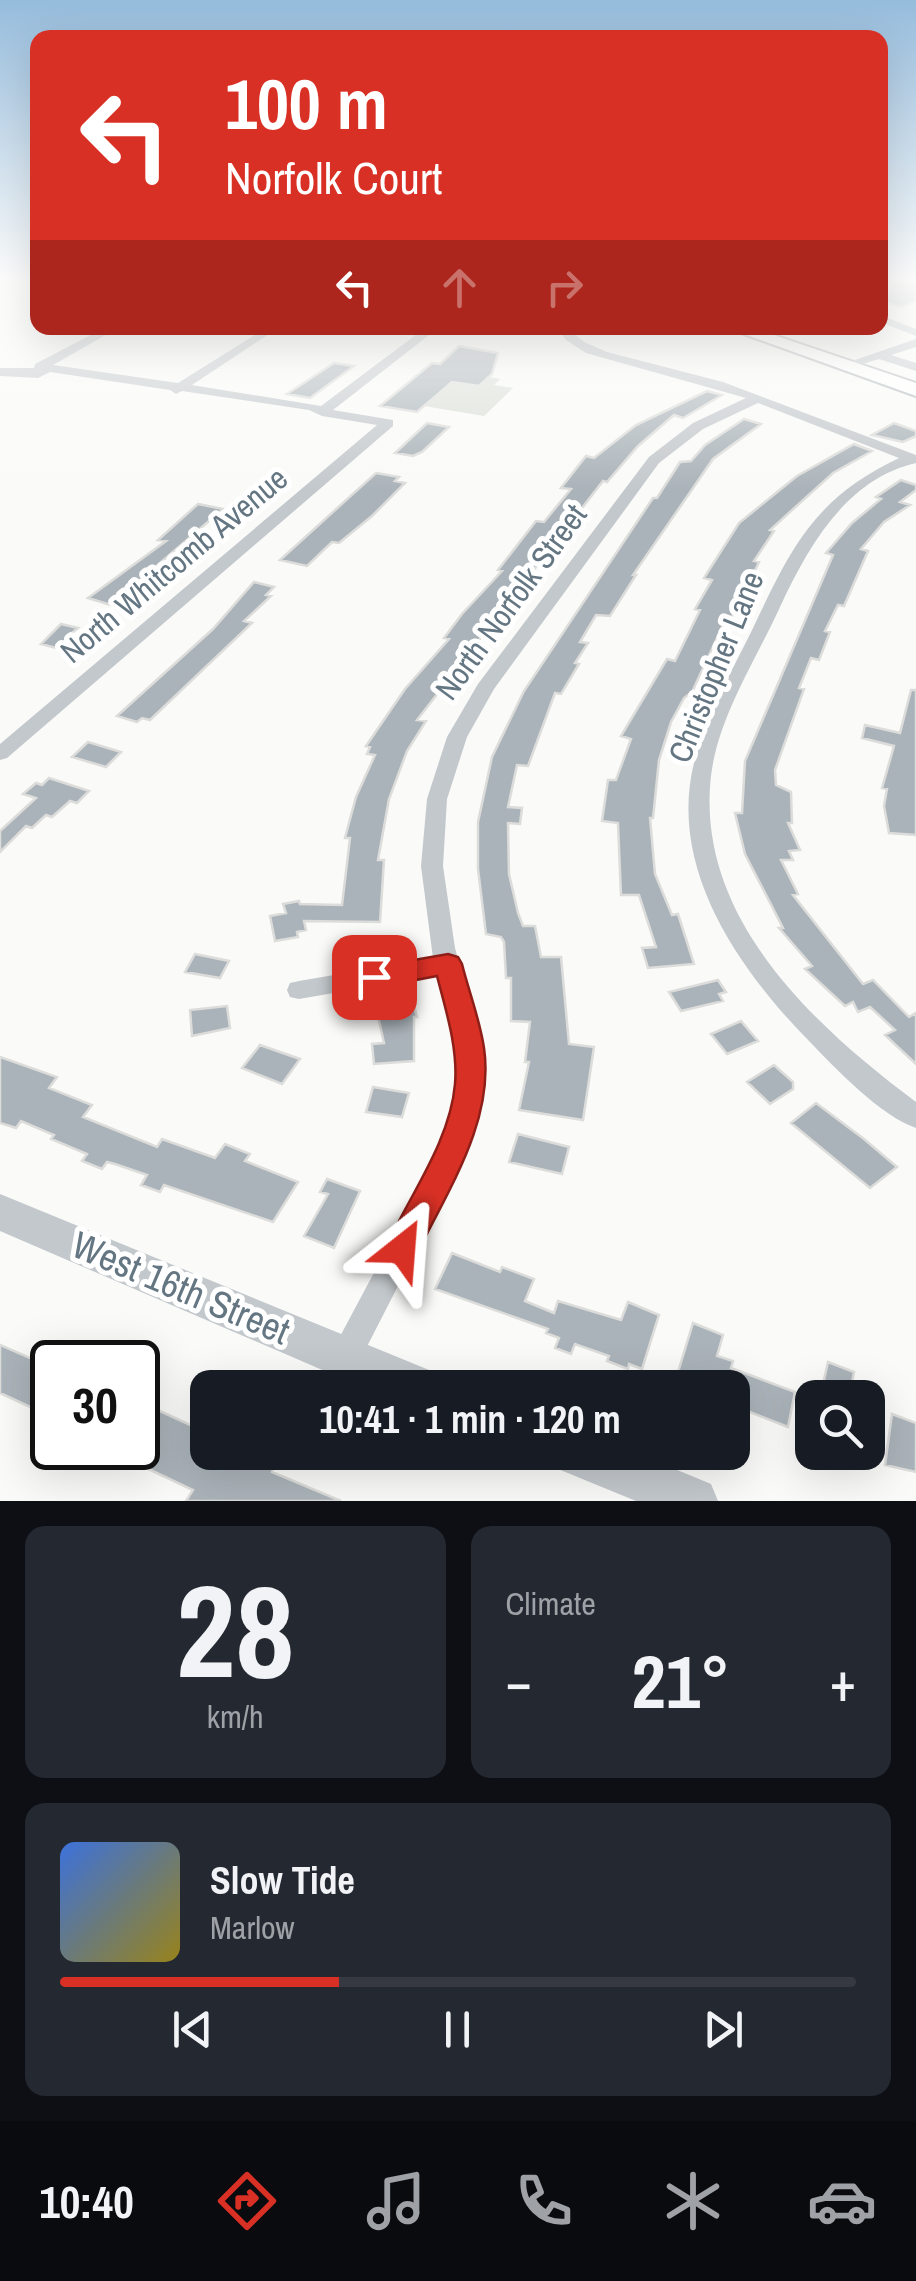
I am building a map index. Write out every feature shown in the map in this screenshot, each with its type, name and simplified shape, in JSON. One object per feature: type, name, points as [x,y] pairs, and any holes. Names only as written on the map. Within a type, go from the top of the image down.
[{"type":"main road","points":[[826,351],[861,360],[916,390]]},
{"type":"main road","points":[[833,351],[916,380]]},
{"type":"street","points":[[29,373],[69,351]]},
{"type":"street","points":[[175,391],[237,351]]},
{"type":"street","points":[[0,372],[175,391],[310,415],[322,412],[402,351]]},
{"type":"street","points":[[593,351],[698,378],[914,458]]},
{"type":"street","points":[[861,360],[890,351]]},
{"type":"street","points":[[861,360],[916,367]]},
{"type":"street","name":"North Norfolk Street","points":[[345,1357],[452,1153],[466,1113],[471,1075],[469,1048],[434,892],[432,841],[445,768],[468,714],[654,460],[689,431],[756,398]]},
{"type":"street","name":"North Whitcomb Avenue","points":[[0,754],[388,423],[322,412]]},
{"type":"street","name":"Christopher Lane","points":[[914,458],[850,491],[804,539],[709,744],[698,808],[703,850],[716,888],[748,950],[780,995],[829,1046],[916,1116]]},
{"type":"street","points":[[298,990],[448,964]]},
{"type":"street","name":"West 16th Street","points":[[0,1212],[376,1370]]},
{"type":"street","points":[[619,1470],[694,1501]]},
{"type":"shaded area","points":[[500,379],[494,385],[513,388],[484,416],[424,406],[452,382]]},
{"type":"building","points":[[454,351],[498,353],[492,374],[479,386],[452,382],[417,412],[380,406],[432,363],[440,364]]},
{"type":"building","points":[[334,363],[354,366],[310,398],[287,394]]},
{"type":"building","points":[[707,391],[722,395],[683,418],[674,415],[638,446],[607,482],[603,481],[417,720],[426,721],[407,751],[389,799],[378,860],[384,860],[380,922],[304,921],[306,930],[297,932],[298,937],[275,941],[270,916],[286,913],[283,904],[299,901],[342,905],[350,838],[345,838],[356,797],[375,755],[367,754],[370,747],[366,746],[405,689],[449,639],[444,638],[502,571],[498,570],[536,521],[544,522],[571,489],[561,488],[586,456],[594,458],[636,425]]},
{"type":"building","points":[[744,419],[761,424],[713,459],[633,575],[610,616],[596,615],[580,642],[588,643],[575,663],[579,664],[561,694],[555,693],[528,766],[517,765],[508,807],[522,808],[520,824],[508,823],[509,874],[518,913],[523,926],[535,926],[541,957],[561,957],[569,1044],[594,1047],[583,1120],[519,1110],[529,1062],[525,1062],[530,1022],[511,1021],[511,978],[506,978],[504,942],[501,937],[486,934],[478,869],[478,822],[492,757],[524,691],[653,498],[657,498],[680,462],[691,461],[705,445]]},
{"type":"building","points":[[427,423],[449,427],[422,452],[413,456],[395,453]]},
{"type":"building","points":[[894,423],[916,431],[916,436],[903,442],[872,435]]},
{"type":"building","points":[[854,444],[872,451],[833,473],[770,530],[774,531],[754,561],[759,562],[743,596],[729,622],[725,621],[692,692],[684,698],[671,722],[659,760],[650,818],[655,874],[672,915],[678,914],[694,964],[648,968],[642,948],[656,947],[639,895],[621,895],[618,823],[602,821],[608,780],[616,780],[631,739],[621,736],[667,659],[675,661],[700,610],[695,609],[712,580],[704,578],[739,523],[797,476]]},
{"type":"building","points":[[376,473],[399,477],[395,481],[405,483],[372,516],[339,543],[332,542],[307,566],[280,560]]},
{"type":"building","points":[[901,480],[916,485],[916,490],[900,502],[910,505],[884,522],[861,549],[868,551],[844,606],[838,605],[825,631],[830,632],[819,660],[811,658],[799,688],[804,689],[775,770],[776,785],[791,792],[792,823],[788,823],[800,850],[789,851],[793,860],[781,860],[798,894],[793,895],[863,984],[873,980],[909,1017],[916,1013],[916,1064],[885,1035],[895,1030],[870,1007],[858,1012],[853,1002],[845,1006],[805,969],[812,966],[779,928],[783,928],[745,854],[735,813],[742,813],[745,761],[833,555],[826,553],[852,523],[881,499],[876,497]]},
{"type":"building","points":[[198,504],[223,509],[111,605],[88,598],[166,541],[158,540]]},
{"type":"building","points":[[254,582],[274,587],[266,595],[271,596],[244,621],[252,623],[150,720],[142,718],[137,722],[117,716],[213,629]]},
{"type":"building","points":[[61,624],[78,628],[68,636],[74,638],[60,649],[41,644]]},
{"type":"building","points":[[911,690],[916,690],[916,835],[889,833],[884,806],[887,789],[882,788],[894,746],[862,738],[865,725],[900,733]]},
{"type":"building","points":[[88,742],[121,752],[106,767],[72,757]]},
{"type":"building","points":[[49,778],[89,791],[52,817],[46,815],[32,828],[26,826],[0,852],[0,831],[36,798],[23,794]]},
{"type":"building","points":[[195,954],[229,961],[220,978],[185,972]]},
{"type":"building","points":[[718,980],[726,992],[719,994],[723,1001],[681,1011],[669,992]]},
{"type":"building","points":[[403,998],[404,1004],[413,1002],[417,1017],[414,1061],[374,1064],[372,1044],[384,1043],[375,1003]]},
{"type":"building","points":[[227,1006],[230,1028],[192,1036],[190,1010]]},
{"type":"building","points":[[741,1021],[758,1041],[727,1054],[711,1034]]},
{"type":"building","points":[[260,1045],[300,1059],[282,1084],[242,1068]]},
{"type":"building","points":[[0,1057],[57,1077],[49,1088],[92,1105],[83,1117],[157,1147],[162,1139],[215,1158],[225,1144],[250,1154],[245,1161],[298,1182],[273,1222],[164,1185],[160,1192],[141,1185],[147,1175],[115,1164],[107,1162],[102,1169],[82,1161],[87,1154],[51,1139],[54,1135],[21,1121],[16,1128],[0,1123]]},
{"type":"building","points":[[774,1065],[793,1082],[793,1089],[770,1104],[747,1082]]},
{"type":"building","points":[[373,1087],[409,1093],[402,1117],[366,1112]]},
{"type":"building","points":[[816,1103],[897,1167],[870,1188],[791,1123]]},
{"type":"building","points":[[518,1134],[569,1147],[562,1174],[509,1162]]},
{"type":"building","points":[[327,1179],[360,1191],[334,1248],[304,1236],[328,1194],[320,1192]]},
{"type":"building","points":[[452,1253],[500,1272],[502,1267],[534,1279],[525,1301],[554,1313],[558,1301],[621,1320],[628,1302],[659,1315],[642,1369],[629,1364],[628,1369],[607,1361],[609,1356],[575,1344],[571,1354],[555,1348],[559,1338],[546,1333],[548,1329],[435,1289]]},
{"type":"building","points":[[693,1323],[723,1335],[717,1356],[733,1361],[731,1368],[736,1370],[679,1370]]},
{"type":"building","points":[[0,1345],[30,1358],[30,1407],[0,1393]]},
{"type":"building","points":[[828,1362],[854,1372],[852,1380],[824,1380]]},
{"type":"building","points":[[750,1375],[795,1392],[788,1427],[750,1412]]},
{"type":"building","points":[[160,1411],[190,1425],[190,1470],[273,1470],[341,1501],[186,1501],[193,1490],[151,1470],[160,1470]]},
{"type":"building","points":[[892,1414],[916,1423],[916,1472],[885,1465]]},
{"type":"route","points":[[374,977],[448,964],[469,1048],[470,1084],[463,1124],[402,1249]]}]
